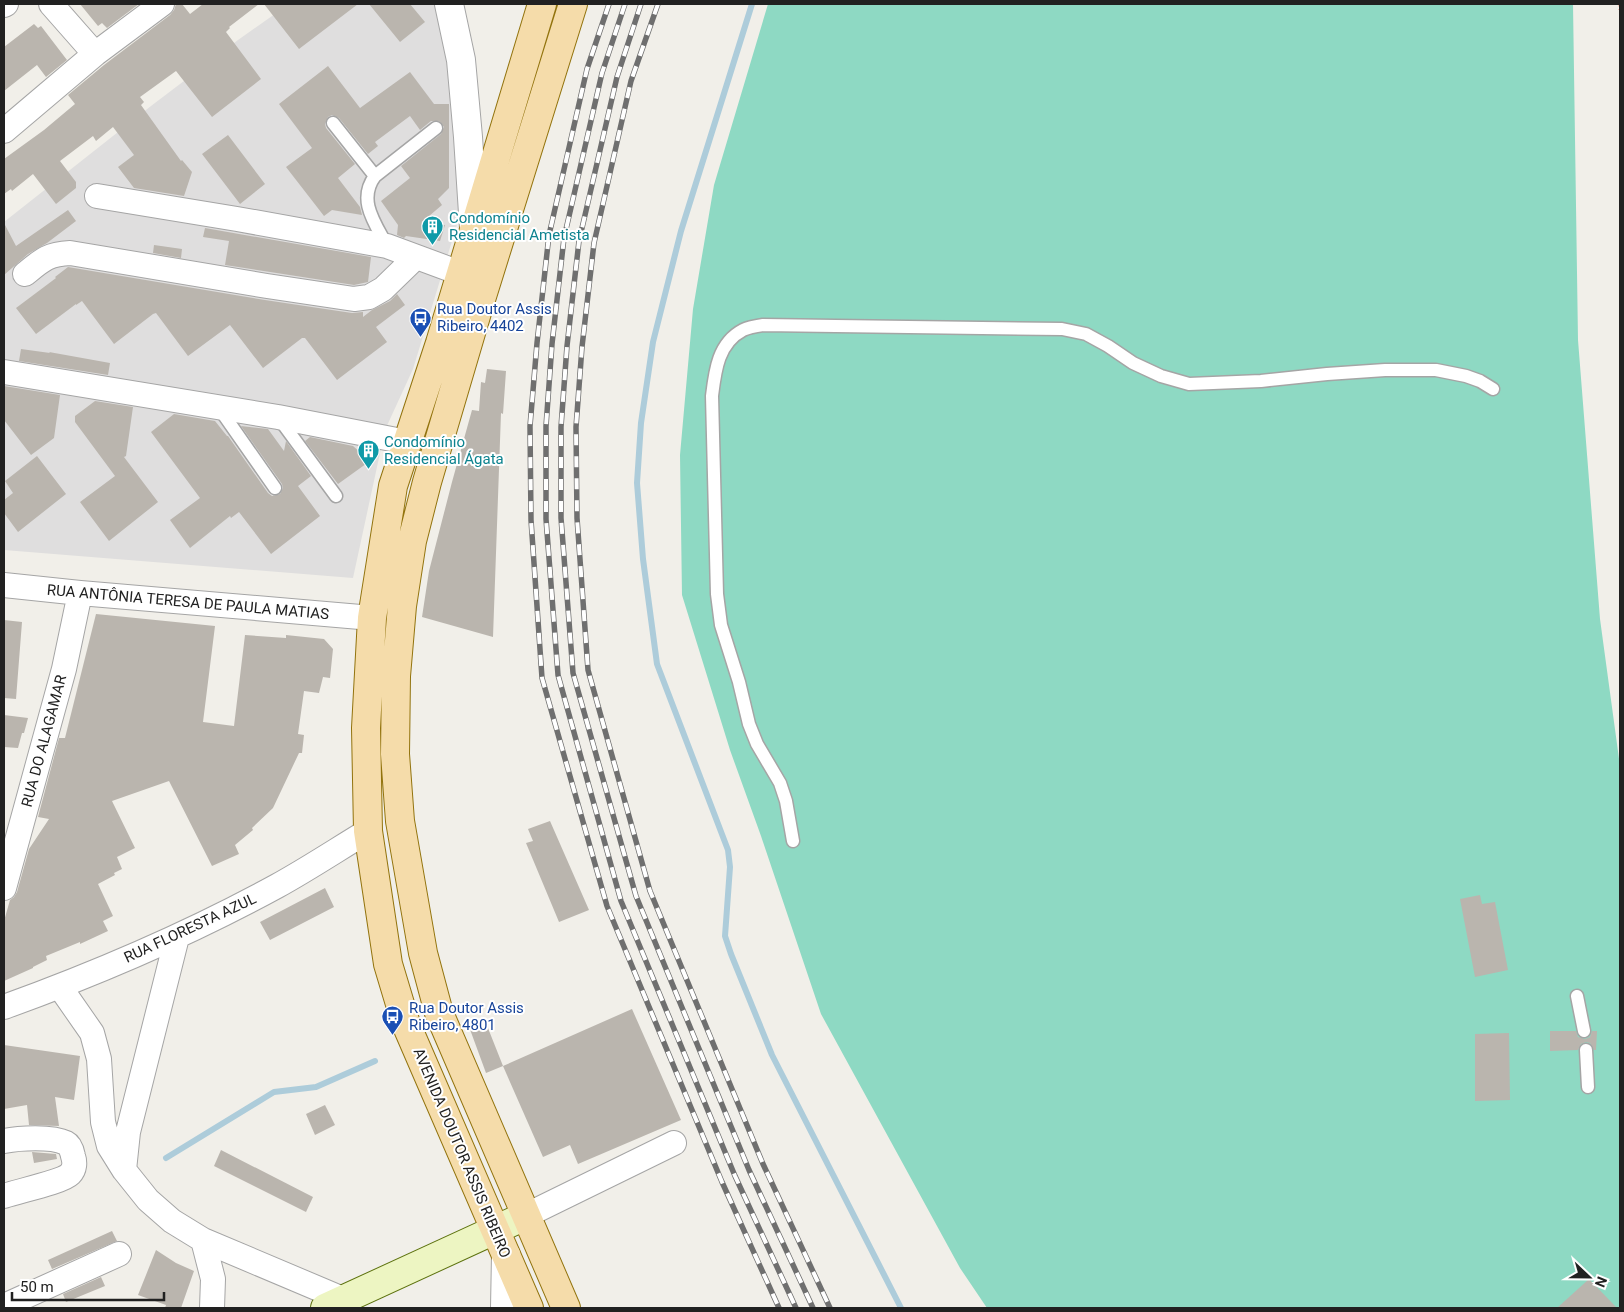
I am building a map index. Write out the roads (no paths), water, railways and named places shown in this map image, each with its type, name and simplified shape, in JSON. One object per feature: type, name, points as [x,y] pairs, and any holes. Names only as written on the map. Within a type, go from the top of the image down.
[{"type":"main road","name":"AVENIDA DOUTOR ASSIS RIBEIRO","points":[[529,1308],[406,1024],[388,964],[368,831],[366,728],[372,618],[393,486],[542,4]]},
{"type":"main road","points":[[566,1308],[439,1013],[423,953],[400,821],[395,754],[396,676],[402,606],[412,541],[426,482],[573,4]]},
{"type":"main road","points":[[339,1305],[495,1229],[526,1216]]},
{"type":"street","points":[[51,4],[94,54]]},
{"type":"street","points":[[4,131],[94,54],[162,4]]},
{"type":"street","points":[[449,4],[461,60],[474,229]]},
{"type":"street","points":[[97,196],[387,246],[460,273]]},
{"type":"street","points":[[25,274],[54,254],[70,253],[258,285],[354,299],[369,297],[383,289],[416,257]]},
{"type":"street","points":[[4,372],[278,417],[407,442]]},
{"type":"street","name":"RUA ANTÔNIA TERESA DE PAULA MATIAS","points":[[4,585],[372,618]]},
{"type":"street","name":"RUA DO ALAGAMAR","points":[[4,888],[64,669],[80,593]]},
{"type":"street","name":"RUA FLORESTA AZUL","points":[[4,1007],[60,987],[177,938],[278,886],[368,831]]},
{"type":"street","points":[[124,1170],[128,1132],[177,938]]},
{"type":"street","points":[[60,987],[92,1033],[99,1059],[103,1122],[109,1146],[124,1170],[148,1200],[172,1221],[203,1240],[339,1305]]},
{"type":"street","points":[[4,1141],[38,1139],[67,1143],[72,1150],[75,1160],[70,1174],[62,1180],[19,1190],[4,1196]]},
{"type":"street","points":[[526,1216],[674,1143]]},
{"type":"street","points":[[203,1240],[213,1279],[212,1308]]},
{"type":"street","points":[[4,1306],[119,1254]]},
{"type":"street","points":[[505,1308],[506,1255]]},
{"type":"lane","points":[[333,123],[375,176]]},
{"type":"lane","points":[[387,246],[369,212],[367,193],[370,183],[375,176],[436,128]]},
{"type":"lane","points":[[793,841],[786,801],[780,783],[756,744],[739,682],[720,625],[717,594],[713,389],[720,355],[730,338],[744,329],[763,325],[1062,329],[1086,334],[1134,363],[1161,376],[1189,384],[1261,381],[1385,370],[1436,370],[1466,376],[1480,381],[1493,389]]},
{"type":"lane","points":[[218,407],[275,488]]},
{"type":"lane","points":[[278,417],[336,496]]},
{"type":"lane","points":[[1577,996],[1584,1031]]},
{"type":"lane","points":[[1586,1050],[1588,1087]]},
{"type":"waterway","points":[[752,4],[681,231],[653,342],[641,423],[637,483],[643,559],[657,664],[728,850],[730,867],[725,936],[731,954],[772,1055],[901,1308]]},
{"type":"waterway","points":[[166,1158],[274,1092],[316,1087],[375,1061]]},
{"type":"railway","points":[[609,4],[587,69],[549,235],[537,343],[530,426],[531,520],[542,678],[607,906],[722,1182],[779,1308]]},
{"type":"railway","points":[[625,4],[602,73],[564,238],[552,344],[546,426],[546,519],[558,675],[621,901],[735,1176],[796,1308]]},
{"type":"railway","points":[[641,4],[617,77],[579,241],[567,346],[561,427],[561,518],[573,673],[636,896],[749,1170],[813,1308]]},
{"type":"railway","points":[[658,4],[631,81],[594,243],[582,347],[576,427],[577,518],[588,670],[650,891],[763,1164],[830,1308]]},
{"type":"place","name":"Condomínio Residencial Ametista","points":[[433,246]]},
{"type":"place","name":"Rua Doutor Assis Ribeiro, 4402","points":[[421,337]]},
{"type":"place","name":"Condomínio Residencial Ágata","points":[[368,470]]},
{"type":"place","name":"Rua Doutor Assis Ribeiro, 4801","points":[[393,1036]]}]
